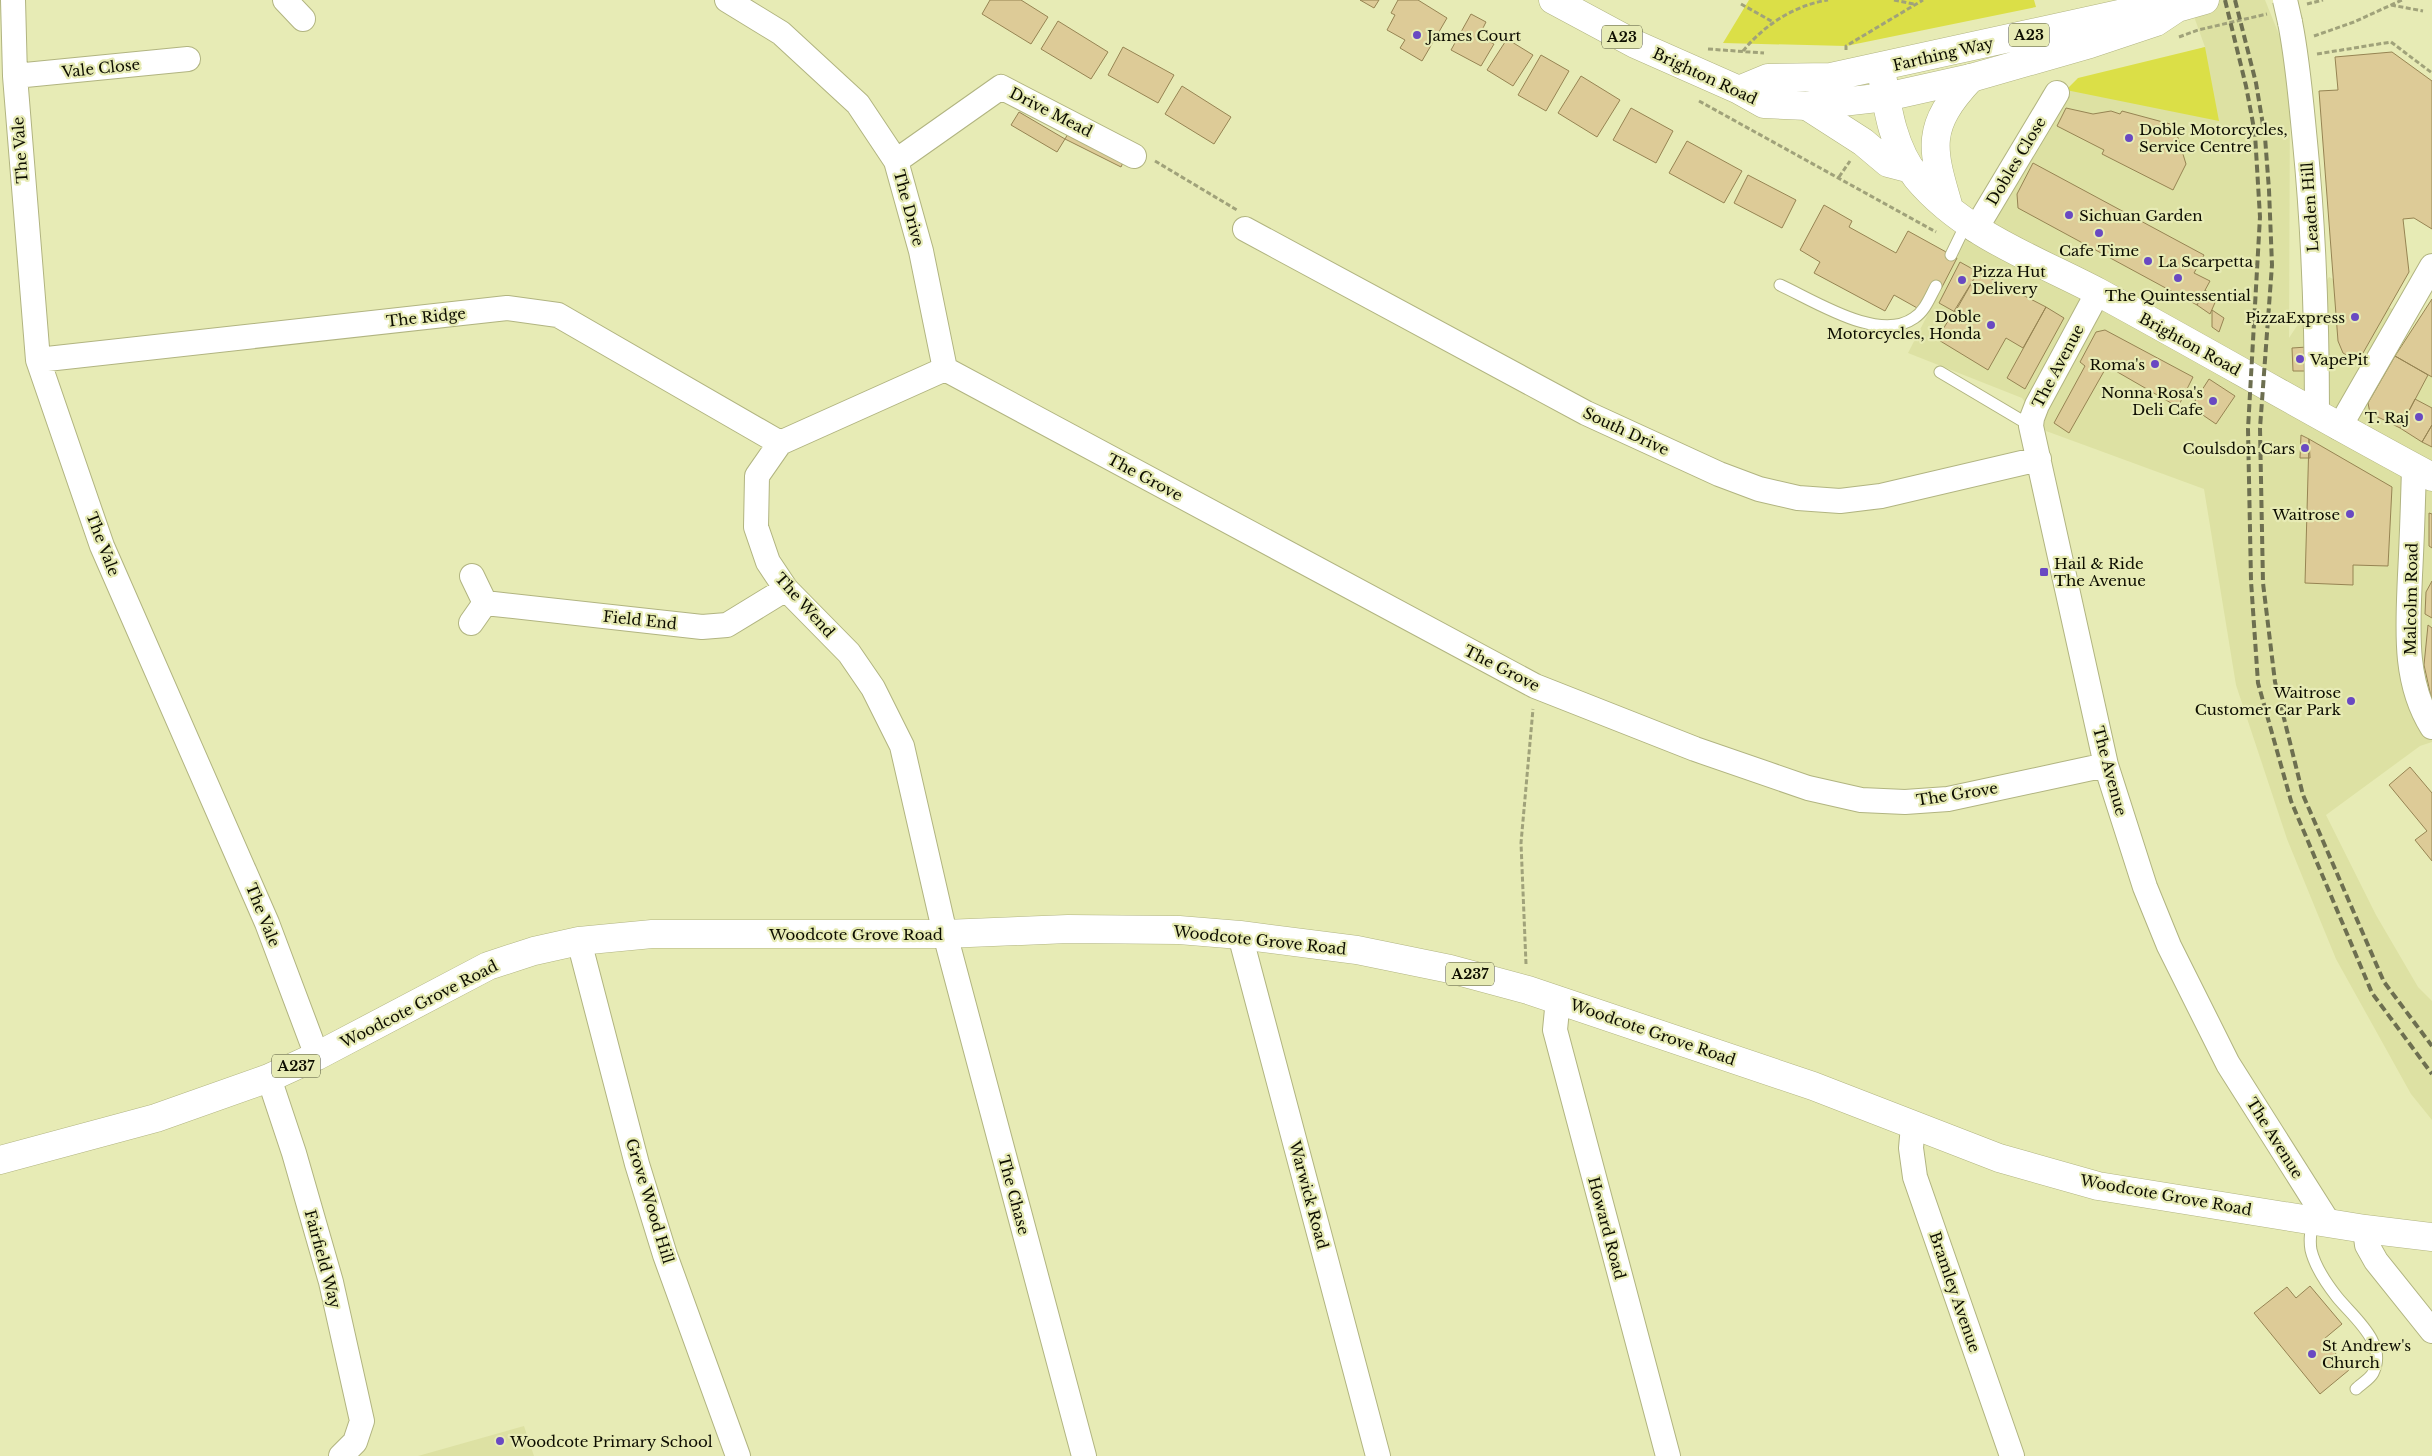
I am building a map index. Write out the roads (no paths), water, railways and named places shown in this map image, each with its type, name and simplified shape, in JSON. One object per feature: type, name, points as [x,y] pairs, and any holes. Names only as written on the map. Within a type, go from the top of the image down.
[{"type":"main road","name":"Brighton Road","points":[[1553,0],[1635,44],[1739,90],[1764,104],[1807,106]]},
{"type":"main road","name":"Farthing Way","points":[[1739,90],[1768,78],[1823,78],[1881,68],[2152,8],[2177,8],[2205,0]]},
{"type":"main road","name":"Farthing Way","points":[[1886,97],[1972,78],[2090,44],[2156,22],[2177,8]]},
{"type":"main road","name":"Brighton Road","points":[[1881,68],[1891,123],[1900,152],[1928,190],[1963,223],[2098,292],[2423,472]]},
{"type":"main road","points":[[1963,223],[1935,154],[1935,139],[1941,118],[1956,95],[1972,78]]},
{"type":"main road","name":"A23","points":[[1807,106],[1886,97]]},
{"type":"main road","points":[[1807,106],[1863,142],[1888,163],[1911,168]]},
{"type":"main road","name":"Woodcote Grove Road","points":[[0,1160],[156,1118],[269,1078],[317,1056],[488,966],[534,951],[579,941],[652,934],[945,934],[1068,929],[1178,930],[1240,935],[1357,950],[1450,969],[1528,990],[1813,1086],[1999,1158],[2098,1186],[2365,1229],[2432,1237]]},
{"type":"street","name":"The Vale","points":[[13,0],[14,76],[38,360],[102,546],[268,923],[317,1056]]},
{"type":"street","points":[[285,0],[303,19]]},
{"type":"street","name":"The Drive","points":[[727,0],[781,33],[858,104],[896,161],[921,251],[945,370]]},
{"type":"street","name":"Leaden Hill","points":[[2291,23],[2313,223],[2317,319],[2328,421]]},
{"type":"street","name":"Vale Close","points":[[14,76],[188,59]]},
{"type":"street","name":"Drive Mead","points":[[896,161],[1001,87],[1134,156]]},
{"type":"street","name":"Dobles Close","points":[[1963,223],[2057,93]]},
{"type":"street","name":"South Drive","points":[[1245,229],[1586,413],[1719,474],[1759,489],[1798,498],[1840,501],[1881,496],[2038,460]]},
{"type":"street","points":[[2328,421],[2432,266]]},
{"type":"street","name":"The Avenue","points":[[2098,292],[2037,405],[2031,426],[2106,765],[2146,888],[2169,946],[2228,1064],[2320,1221]]},
{"type":"street","name":"The Ridge","points":[[38,360],[507,308],[558,315],[780,443]]},
{"type":"street","points":[[780,443],[945,370]]},
{"type":"street","name":"The Grove","points":[[945,370],[1536,686],[1695,749],[1808,788],[1861,800],[1904,802],[1948,799],[2106,765]]},
{"type":"street","name":"The Wend","points":[[780,443],[757,476],[756,527],[768,562],[786,589],[849,653],[873,688],[902,746],[945,934]]},
{"type":"street","name":"Malcolm Road","points":[[2423,472],[2408,631],[2411,674],[2425,715],[2432,727]]},
{"type":"street","points":[[470,623],[486,603],[472,576]]},
{"type":"street","name":"Field End","points":[[486,603],[702,627],[727,625],[786,589]]},
{"type":"street","name":"The Chase","points":[[945,934],[1084,1456]]},
{"type":"street","name":"Warwick Road","points":[[1240,935],[1378,1456]]},
{"type":"street","name":"Grove Wood Hill","points":[[579,941],[639,1173],[665,1255],[738,1456]]},
{"type":"street","name":"Howard Road","points":[[1558,999],[1555,1030],[1668,1456]]},
{"type":"street","name":"Fairfield Way","points":[[269,1078],[294,1153],[331,1282],[362,1421],[348,1449]]},
{"type":"street","name":"Bramley Avenue","points":[[1913,1126],[1910,1148],[1915,1177],[2012,1456]]},
{"type":"street","points":[[2365,1229],[2367,1245],[2376,1262],[2432,1331]]},
{"type":"lane","points":[[1951,255],[1963,223]]},
{"type":"lane","points":[[1780,285],[1866,325],[1891,327],[1914,318],[1923,310],[1936,286]]},
{"type":"lane","points":[[1940,372],[2031,426]]},
{"type":"lane","points":[[2320,1221],[2310,1236],[2310,1249],[2318,1270],[2337,1297],[2366,1328],[2376,1352],[2372,1374],[2356,1389]]},
{"type":"railway","points":[[2225,0],[2246,86],[2255,134],[2260,217],[2248,429],[2251,581],[2258,683],[2291,801],[2372,993],[2432,1074]]},
{"type":"railway","points":[[2235,0],[2256,83],[2265,137],[2269,190],[2272,265],[2260,428],[2263,583],[2275,682],[2303,795],[2384,982],[2432,1046]]},
{"type":"place","name":"James Court","points":[[1417,35]]},
{"type":"place","name":"Doble Motorcycles, Service Centre","points":[[2129,138]]},
{"type":"place","name":"Sichuan Garden","points":[[2069,215]]},
{"type":"place","name":"Cafe Time","points":[[2099,233]]},
{"type":"place","name":"La Scarpetta","points":[[2148,261]]},
{"type":"place","name":"The Quintessential","points":[[2178,278]]},
{"type":"place","name":"Pizza Hut Delivery","points":[[1962,280]]},
{"type":"place","name":"PizzaExpress","points":[[2355,317]]},
{"type":"place","name":"Doble Motorcycles, Honda","points":[[1991,325]]},
{"type":"place","name":"VapePit","points":[[2300,359]]},
{"type":"place","name":"Roma's","points":[[2155,364]]},
{"type":"place","name":"Nonna Rosa's Deli Cafe","points":[[2213,401]]},
{"type":"place","name":"T. Raj","points":[[2419,417]]},
{"type":"place","name":"Coulsdon Cars","points":[[2305,448]]},
{"type":"place","name":"Waitrose","points":[[2350,514]]},
{"type":"place","name":"Hail & Ride The Avenue","points":[[2044,572]]},
{"type":"place","name":"Waitrose Customer Car Park","points":[[2351,701]]},
{"type":"place","name":"St Andrew's Church","points":[[2312,1354]]},
{"type":"place","name":"Woodcote Primary School","points":[[500,1441]]}]
